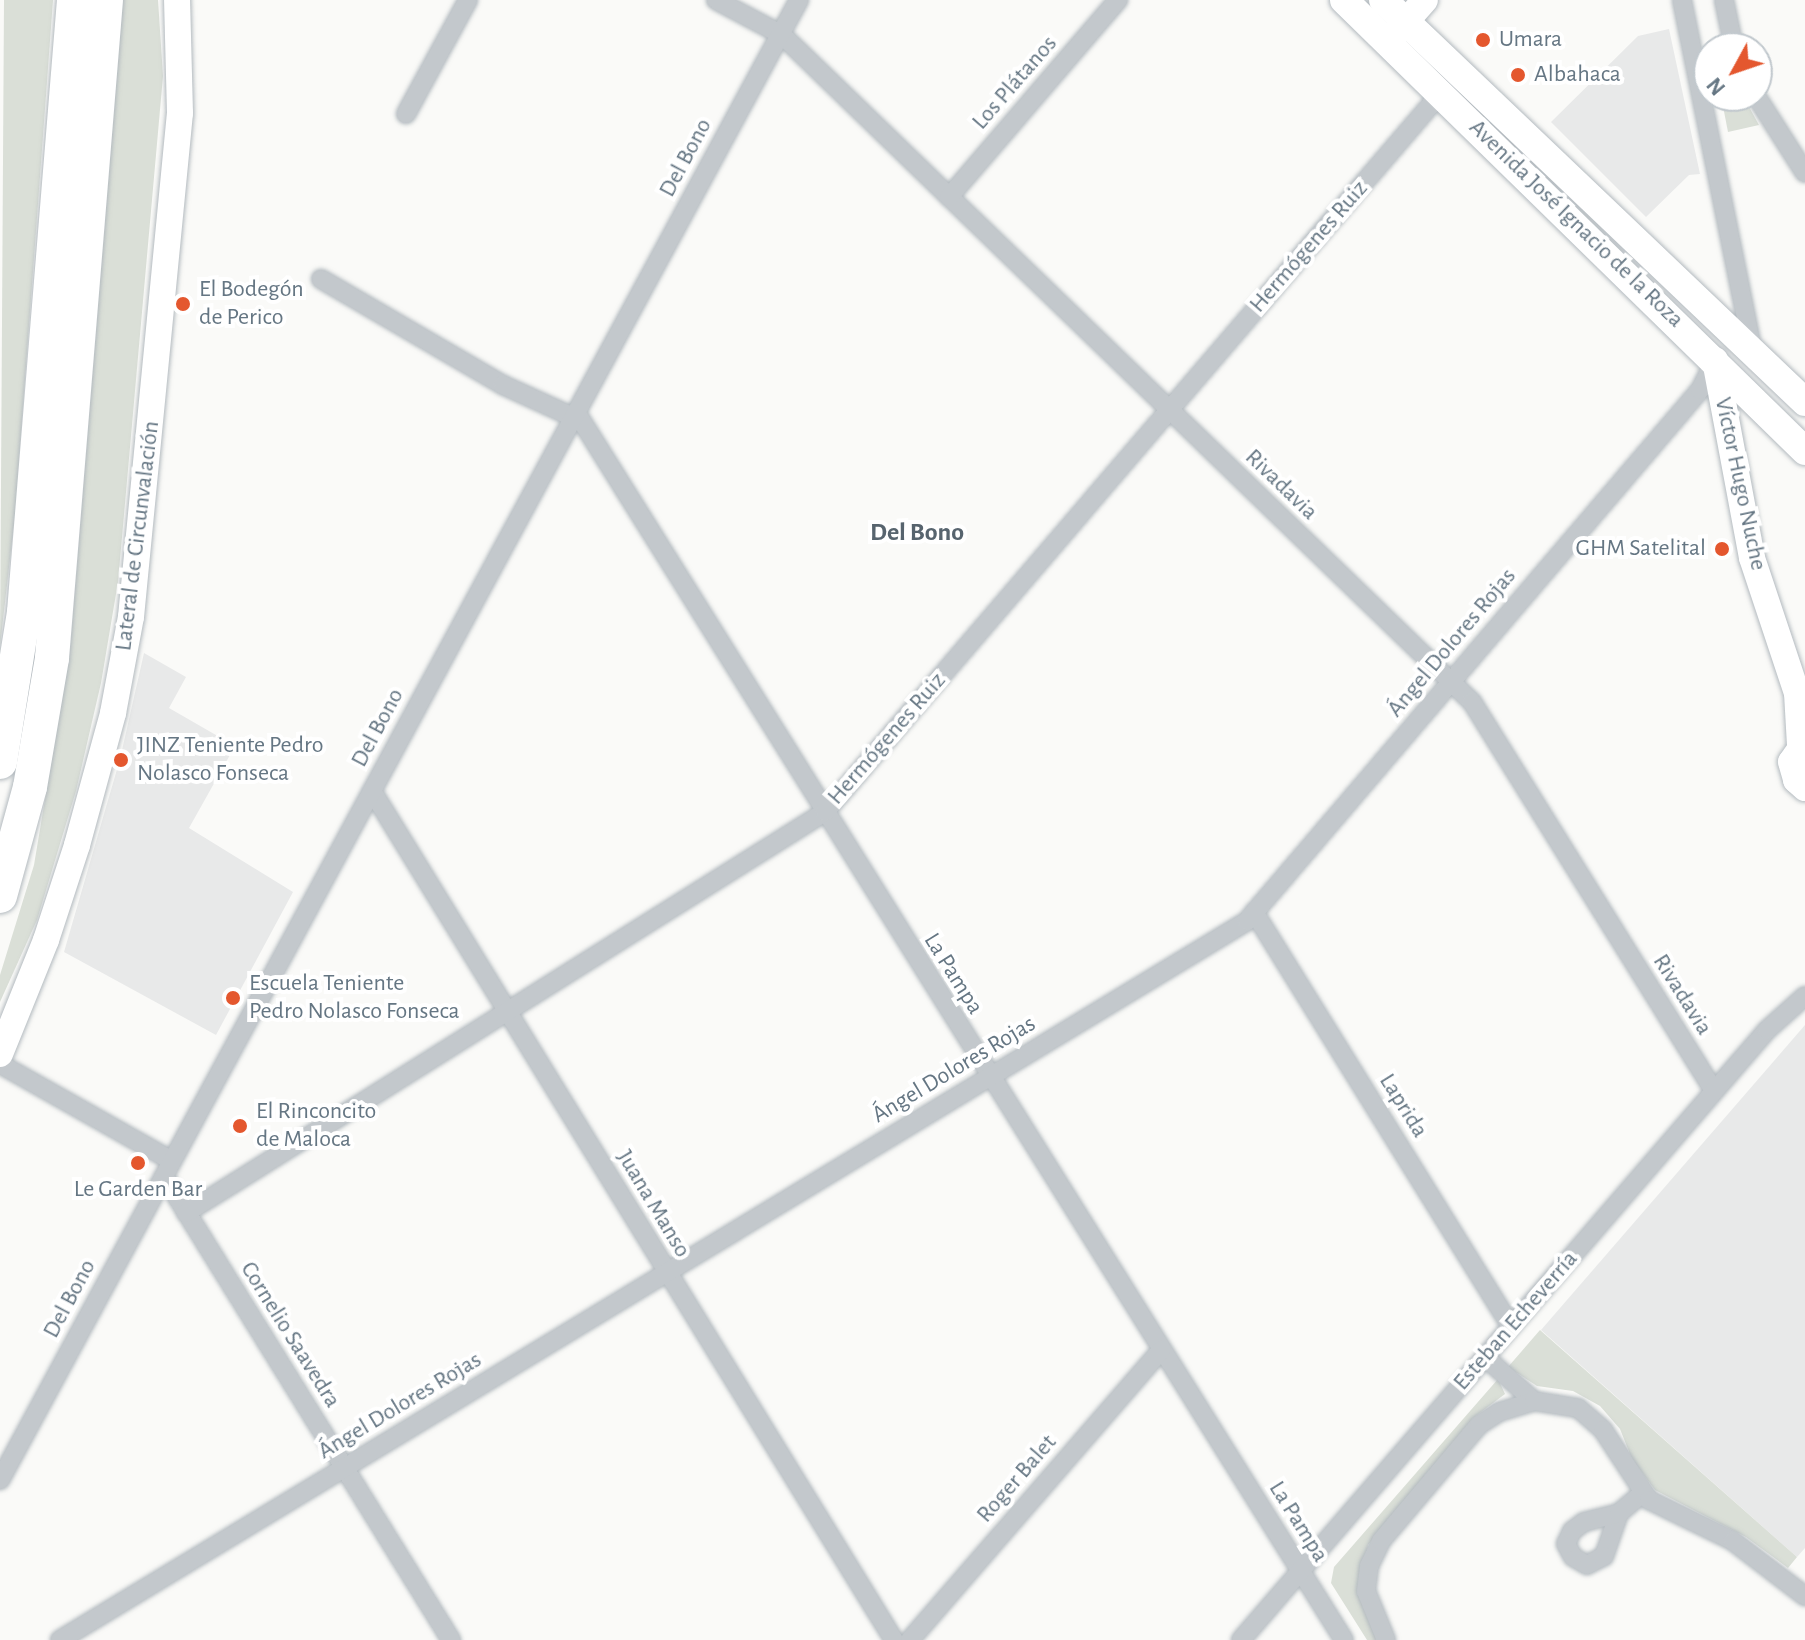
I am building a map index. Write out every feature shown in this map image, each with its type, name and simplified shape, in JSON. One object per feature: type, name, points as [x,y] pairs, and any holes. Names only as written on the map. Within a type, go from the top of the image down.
[{"type":"highway","points":[[0,762],[27,591],[74,0]]},
{"type":"highway","points":[[0,896],[30,787],[52,658],[106,0]]},
{"type":"main road","name":"Avenida José Ignacio de la Roza","points":[[1344,0],[1805,451]]},
{"type":"main road","name":"Avenida José Ignacio de la Roza","points":[[1383,0],[1416,10],[1805,402]]},
{"type":"street","name":"Lateral de Circunvalación","points":[[0,1054],[46,940],[77,845],[113,713],[129,628],[179,126],[177,0]]},
{"type":"street","points":[[406,114],[468,0]]},
{"type":"street","name":"Rivadavia","points":[[716,0],[780,34],[1472,702],[1714,1091]]},
{"type":"street","name":"Del Bono","points":[[0,1480],[799,0]]},
{"type":"street","name":"Los Plátanos","points":[[949,197],[1118,0]]},
{"type":"street","points":[[1682,0],[1752,348]]},
{"type":"street","points":[[1724,0],[1731,32]]},
{"type":"street","points":[[1387,43],[1416,10]]},
{"type":"street","name":"Hermógenes Ruiz","points":[[186,1213],[825,812],[1440,94]]},
{"type":"street","points":[[1766,112],[1805,173]]},
{"type":"street","points":[[321,279],[503,385],[575,414]]},
{"type":"street","name":"Ángel Dolores Rojas","points":[[60,1640],[989,1077],[1254,912],[1700,390],[1715,360]]},
{"type":"street","name":"Víctor Hugo Nuche","points":[[1715,360],[1752,558],[1797,689],[1802,744],[1791,772],[1805,790]]},
{"type":"street","name":"La Pampa","points":[[575,414],[1344,1640]]},
{"type":"street","name":"Juana Manso","points":[[372,791],[894,1640]]},
{"type":"street","name":"Laprida","points":[[1254,912],[1511,1326]]},
{"type":"street","name":"Esteban Echeverría","points":[[1241,1640],[1714,1091],[1799,1000],[1805,978]]},
{"type":"street","name":"Cornelio Saavedra","points":[[0,1064],[168,1168],[186,1213],[451,1640]]},
{"type":"street","name":"Roger Balet","points":[[910,1640],[1161,1350]]},
{"type":"street","points":[[1485,1357],[1534,1401]]},
{"type":"street","points":[[1386,1640],[1366,1591],[1369,1566],[1381,1541],[1479,1425],[1499,1412],[1534,1401],[1567,1403],[1595,1421],[1642,1494],[1733,1541],[1805,1596]]},
{"type":"street","points":[[1619,1513],[1642,1494]]},
{"type":"shaded area","points":[[4,0],[53,0],[15,515],[0,646]]},
{"type":"shaded area","points":[[123,0],[158,0],[163,76],[118,582],[101,683],[76,791],[37,920],[0,1002],[0,975],[34,865],[70,650]]},
{"type":"shaded area","points":[[1669,29],[1700,174],[1689,175],[1646,217],[1551,122],[1638,36]]},
{"type":"shaded area","points":[[1724,112],[1752,112],[1759,125],[1728,132]]},
{"type":"shaded area","points":[[144,653],[186,677],[169,708],[235,746],[189,828],[293,892],[216,1035],[64,952],[120,759]]},
{"type":"shaded area","points":[[1805,1025],[1805,1548],[1797,1557],[1541,1330]]},
{"type":"shaded area","points":[[1540,1330],[1797,1557],[1788,1568],[1746,1537],[1655,1490],[1632,1459],[1620,1429],[1600,1406],[1573,1391],[1537,1386],[1508,1367]]},
{"type":"shaded area","points":[[1498,1379],[1505,1394],[1473,1418],[1368,1545],[1359,1593],[1377,1640],[1367,1640],[1331,1583],[1334,1567]]},
{"type":"place","name":"Umara","points":[[1483,40]]},
{"type":"place","name":"Albahaca","points":[[1518,75]]},
{"type":"place","name":"El Bodegón de Perico","points":[[183,304]]},
{"type":"place","name":"GHM Satelital","points":[[1722,549]]},
{"type":"place","name":"JINZ Teniente Pedro Nolasco Fonseca","points":[[121,760]]},
{"type":"place","name":"Escuela Teniente Pedro Nolasco Fonseca","points":[[233,998]]},
{"type":"place","name":"El Rinconcito de Maloca","points":[[240,1126]]},
{"type":"place","name":"Le Garden Bar","points":[[138,1163]]},
{"type":"district","name":"Del Bono","points":[[917,533]]}]
